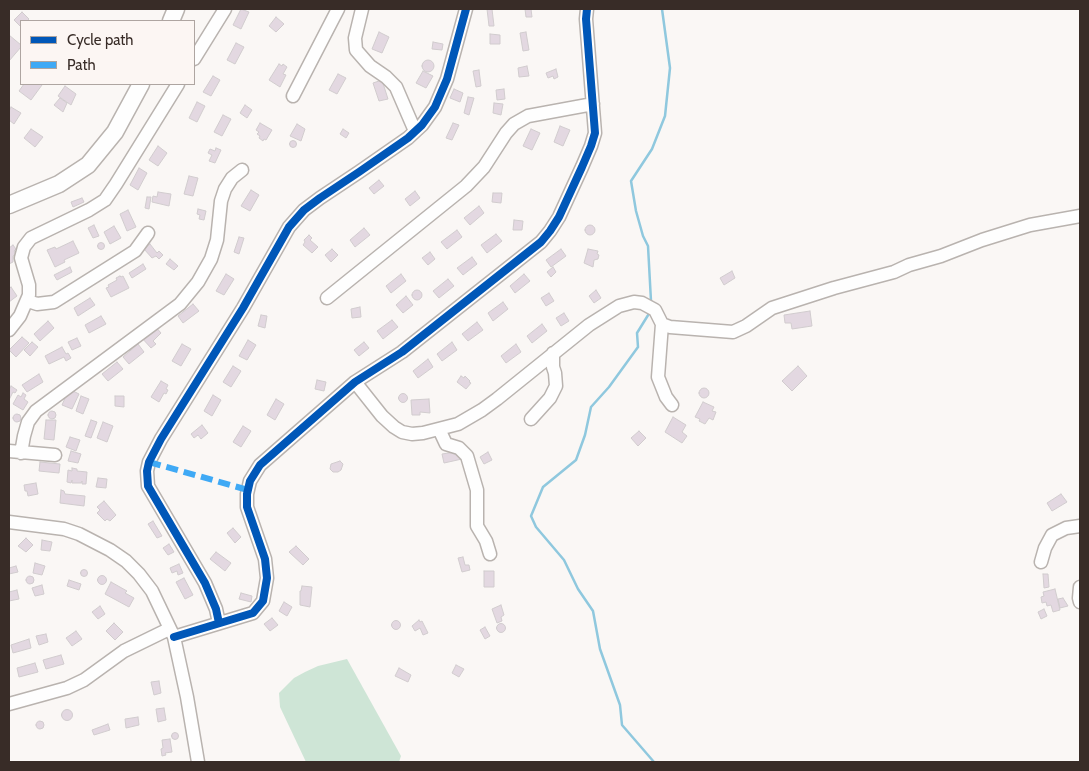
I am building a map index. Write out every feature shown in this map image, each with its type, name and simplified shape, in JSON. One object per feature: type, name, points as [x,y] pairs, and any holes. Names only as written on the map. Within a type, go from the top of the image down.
[{"type":"main road","points":[[9,205],[60,184],[88,165],[115,132],[140,85]]},
{"type":"street","points":[[195,57],[225,9]]},
{"type":"street","points":[[293,96],[338,9]]},
{"type":"street","points":[[362,9],[355,38],[356,50],[370,66],[386,77],[396,88],[415,131]]},
{"type":"street","points":[[219,623],[216,609],[205,583],[148,486],[147,471],[149,462],[161,439],[290,227],[304,210],[360,172],[422,125],[440,98],[466,9]]},
{"type":"street","points":[[9,704],[67,688],[84,680],[124,651],[171,633],[237,620],[253,614],[263,601],[267,578],[265,559],[247,507],[247,494],[254,474],[270,456],[355,382],[402,352],[541,242],[559,216],[591,146],[595,132],[586,18],[587,9]]},
{"type":"street","points":[[9,330],[20,316],[30,295],[21,258],[24,247],[31,238],[89,210],[104,200],[116,184],[177,85]]},
{"type":"street","points":[[327,298],[466,186],[484,167],[514,124],[528,116],[593,104]]},
{"type":"street","points":[[55,455],[15,452],[24,436],[28,422],[36,411],[180,304],[198,282],[211,260],[217,240],[221,201],[225,189],[232,178],[242,170]]},
{"type":"street","points":[[662,324],[670,327],[733,332],[746,326],[772,308],[834,288],[894,272],[909,265],[1030,225],[1080,216]]},
{"type":"street","points":[[28,301],[46,304],[54,302],[135,251],[148,233]]},
{"type":"street","points":[[355,382],[382,416],[402,432],[412,434],[458,424],[482,410],[589,325],[619,306],[634,302],[649,306],[655,310],[662,324],[658,377],[666,397],[672,405]]},
{"type":"street","points":[[531,419],[550,398],[556,386],[553,353]]},
{"type":"street","points":[[439,429],[446,444],[459,448],[467,456],[477,490],[478,529],[486,541],[490,554]]},
{"type":"street","points":[[9,522],[64,530],[93,540],[126,561],[152,590],[171,633],[187,697],[198,762]]},
{"type":"street","points":[[1041,562],[1044,548],[1052,535],[1066,528],[1080,526]]},
{"type":"street","points":[[1080,587],[1080,602]]},
{"type":"green space","points":[[347,659],[401,756],[399,762],[306,762],[280,707],[279,693],[294,678],[305,672],[318,666]]},
{"type":"building","points":[[241,9],[249,12],[241,29],[233,25]]},
{"type":"building","points":[[487,9],[492,9],[494,26],[489,26]]},
{"type":"building","points":[[525,9],[531,9],[532,17],[526,17]]},
{"type":"building","points":[[22,12],[29,19],[20,20],[20,26],[14,20]]},
{"type":"building","points":[[276,17],[284,24],[276,32],[269,26]]},
{"type":"building","points":[[379,32],[389,37],[382,53],[372,49]]},
{"type":"building","points":[[526,32],[529,50],[523,51],[520,33]]},
{"type":"building","points":[[490,34],[500,35],[500,44],[490,44]]},
{"type":"building","points":[[9,35],[20,44],[20,48],[9,61]]},
{"type":"building","points":[[433,42],[443,44],[442,50],[432,49]]},
{"type":"building","points":[[236,43],[244,47],[235,64],[227,60]]},
{"type":"building","points":[[426,60],[430,60],[434,66],[430,72],[426,72],[422,68],[422,64]]},
{"type":"building","points":[[279,64],[287,67],[283,74],[286,75],[280,87],[269,80]]},
{"type":"building","points":[[527,66],[529,76],[519,77],[518,68]]},
{"type":"building","points":[[556,69],[558,77],[554,79],[553,76],[548,78],[546,73]]},
{"type":"building","points":[[479,70],[481,86],[476,87],[473,71]]},
{"type":"building","points":[[423,71],[433,76],[426,88],[416,83]]},
{"type":"building","points":[[338,74],[346,78],[337,94],[329,90]]},
{"type":"building","points":[[213,76],[220,80],[211,96],[203,92]]},
{"type":"building","points":[[382,80],[388,99],[379,101],[373,83]]},
{"type":"building","points":[[23,85],[42,85],[31,100],[19,91]]},
{"type":"building","points":[[65,86],[76,94],[71,105],[58,96]]},
{"type":"building","points":[[454,89],[463,93],[460,102],[450,98]]},
{"type":"building","points":[[504,89],[505,99],[497,100],[496,90]]},
{"type":"building","points":[[468,97],[474,98],[469,115],[464,113]]},
{"type":"building","points":[[60,98],[67,103],[63,112],[54,105]]},
{"type":"building","points":[[197,102],[205,106],[197,122],[189,118]]},
{"type":"building","points":[[494,103],[503,104],[501,115],[493,113]]},
{"type":"building","points":[[245,105],[252,110],[247,118],[240,113]]},
{"type":"building","points":[[11,107],[21,113],[14,124],[9,120]]},
{"type":"building","points":[[223,115],[231,119],[222,136],[214,132]]},
{"type":"building","points":[[260,123],[272,130],[266,140],[264,139],[263,141],[259,138],[260,136],[257,134],[259,132],[256,130]]},
{"type":"building","points":[[453,123],[459,125],[452,140],[446,138]]},
{"type":"building","points":[[297,124],[305,129],[301,141],[290,136]]},
{"type":"building","points":[[560,126],[570,130],[563,146],[554,142]]},
{"type":"building","points":[[31,129],[43,137],[35,147],[24,138]]},
{"type":"building","points":[[343,129],[349,133],[346,138],[340,134]]},
{"type":"building","points":[[531,129],[540,133],[532,150],[523,146]]},
{"type":"building","points":[[293,140],[297,144],[293,148],[289,144]]},
{"type":"building","points":[[158,146],[167,153],[158,166],[149,160]]},
{"type":"building","points":[[216,148],[221,150],[215,163],[209,161],[212,155],[208,153],[210,149],[215,151]]},
{"type":"building","points":[[139,168],[147,173],[138,190],[130,185]]},
{"type":"building","points":[[189,176],[198,178],[193,196],[184,194]]},
{"type":"building","points":[[379,180],[384,186],[374,194],[369,188]]},
{"type":"building","points":[[251,190],[259,195],[250,211],[241,206]]},
{"type":"building","points":[[415,191],[420,198],[410,206],[405,199]]},
{"type":"building","points":[[158,192],[171,194],[169,206],[152,202],[153,196],[157,197]]},
{"type":"building","points":[[493,193],[502,193],[501,203],[492,202]]},
{"type":"building","points":[[147,197],[151,197],[149,209],[145,208]]},
{"type":"building","points":[[82,198],[84,202],[73,207],[71,202]]},
{"type":"building","points":[[479,206],[484,213],[470,225],[464,218]]},
{"type":"building","points":[[198,209],[206,211],[204,220],[199,219]]},
{"type":"building","points":[[128,210],[136,227],[127,231],[120,214]]},
{"type":"building","points":[[514,220],[523,221],[522,230],[513,230]]},
{"type":"building","points":[[94,225],[99,236],[93,238],[88,228]]},
{"type":"building","points":[[588,225],[592,225],[595,230],[594,234],[588,235],[585,232],[585,228]]},
{"type":"building","points":[[114,226],[121,238],[110,244],[104,232]]},
{"type":"building","points":[[364,228],[370,235],[355,247],[350,240]]},
{"type":"building","points":[[457,230],[462,237],[447,249],[441,242]]},
{"type":"building","points":[[496,234],[502,241],[487,253],[481,245]]},
{"type":"building","points":[[309,235],[312,238],[310,240],[318,247],[312,253],[303,245],[304,240]]},
{"type":"building","points":[[239,237],[244,238],[239,254],[234,252]]},
{"type":"building","points":[[73,241],[79,253],[64,260],[65,262],[55,267],[47,250],[55,247],[56,249]]},
{"type":"building","points":[[101,242],[105,246],[101,250],[97,246]]},
{"type":"building","points":[[150,244],[157,253],[159,251],[163,255],[159,259],[156,256],[152,258],[144,249]]},
{"type":"building","points":[[13,245],[16,249],[14,251],[16,254],[13,256],[13,262],[9,264],[9,248]]},
{"type":"building","points":[[332,249],[338,255],[331,262],[325,255]]},
{"type":"building","points":[[561,249],[566,256],[551,267],[546,260]]},
{"type":"building","points":[[588,249],[598,251],[598,259],[594,260],[593,267],[584,263]]},
{"type":"building","points":[[430,252],[435,259],[428,265],[422,258]]},
{"type":"building","points":[[472,257],[477,264],[463,275],[457,268]]},
{"type":"building","points":[[170,259],[178,266],[174,270],[166,264]]},
{"type":"building","points":[[143,264],[146,269],[132,278],[129,273]]},
{"type":"building","points":[[70,267],[72,272],[57,280],[54,275]]},
{"type":"building","points":[[553,267],[556,272],[551,277],[547,272]]},
{"type":"building","points":[[732,271],[735,278],[724,285],[720,278]]},
{"type":"building","points":[[226,274],[234,279],[224,295],[216,291]]},
{"type":"building","points":[[401,274],[406,281],[391,293],[386,286]]},
{"type":"building","points":[[524,274],[530,281],[515,293],[510,286]]},
{"type":"building","points":[[120,276],[123,276],[129,288],[111,297],[106,288]]},
{"type":"building","points":[[448,279],[454,286],[439,298],[433,291]]},
{"type":"building","points":[[11,287],[17,296],[9,302],[9,289]]},
{"type":"building","points":[[415,290],[419,290],[422,295],[421,299],[415,300],[412,297],[412,293]]},
{"type":"building","points":[[596,290],[601,298],[594,303],[589,296]]},
{"type":"building","points":[[549,293],[554,301],[546,306],[541,298]]},
{"type":"building","points":[[406,296],[413,305],[403,313],[396,305]]},
{"type":"building","points":[[90,298],[95,305],[78,316],[74,308]]},
{"type":"building","points":[[503,302],[508,309],[493,321],[488,313]]},
{"type":"building","points":[[193,304],[199,311],[183,323],[178,316]]},
{"type":"building","points":[[360,307],[361,317],[352,318],[351,309]]},
{"type":"building","points":[[810,311],[812,326],[792,329],[791,323],[785,323],[784,315]]},
{"type":"building","points":[[564,313],[569,321],[561,326],[556,318]]},
{"type":"building","points":[[261,315],[267,316],[265,328],[258,326]]},
{"type":"building","points":[[101,316],[106,324],[89,333],[85,325]]},
{"type":"building","points":[[392,320],[398,327],[383,339],[377,331]]},
{"type":"building","points":[[48,321],[54,328],[40,341],[34,334]]},
{"type":"building","points":[[477,322],[483,330],[468,341],[462,334]]},
{"type":"building","points":[[542,324],[547,331],[532,343],[527,336]]},
{"type":"building","points":[[154,325],[161,333],[153,341],[156,344],[151,348],[141,337]]},
{"type":"building","points":[[22,337],[29,343],[16,357],[9,350]]},
{"type":"building","points":[[77,338],[81,346],[72,350],[68,342]]},
{"type":"building","points":[[248,340],[256,345],[247,360],[239,356]]},
{"type":"building","points":[[32,342],[38,347],[30,356],[24,350]]},
{"type":"building","points":[[364,342],[369,348],[359,356],[354,350]]},
{"type":"building","points":[[452,342],[457,350],[442,361],[437,354]]},
{"type":"building","points":[[138,344],[144,352],[129,364],[123,357]]},
{"type":"building","points":[[182,344],[191,349],[181,366],[172,361]]},
{"type":"building","points":[[516,344],[521,352],[506,363],[501,356]]},
{"type":"building","points":[[62,347],[71,358],[66,361],[64,357],[49,364],[45,356]]},
{"type":"building","points":[[428,359],[433,367],[418,378],[413,371]]},
{"type":"building","points":[[117,362],[123,369],[108,381],[102,374]]},
{"type":"building","points":[[233,366],[241,371],[231,387],[223,382]]},
{"type":"building","points":[[798,366],[807,376],[792,391],[782,381]]},
{"type":"building","points":[[39,374],[43,382],[27,392],[22,385]]},
{"type":"building","points":[[461,376],[464,378],[465,376],[471,383],[466,389],[457,382]]},
{"type":"building","points":[[317,380],[326,382],[324,391],[315,389]]},
{"type":"building","points":[[161,381],[168,385],[166,389],[168,390],[159,402],[151,397]]},
{"type":"building","points":[[11,386],[17,390],[15,393],[13,392],[9,400],[9,390]]},
{"type":"building","points":[[702,388],[706,388],[709,393],[708,397],[702,398],[699,395],[699,391]]},
{"type":"building","points":[[69,389],[79,394],[72,409],[62,405]]},
{"type":"building","points":[[23,393],[26,395],[24,399],[28,402],[23,410],[13,404],[18,395],[21,397]]},
{"type":"building","points":[[403,393],[408,398],[403,403],[398,398]]},
{"type":"building","points":[[213,395],[221,400],[212,416],[204,411]]},
{"type":"building","points":[[81,396],[89,399],[83,414],[76,411]]},
{"type":"building","points":[[115,396],[124,396],[124,407],[115,406]]},
{"type":"building","points":[[276,399],[284,404],[275,420],[267,415]]},
{"type":"building","points":[[429,399],[430,413],[420,412],[420,415],[412,415],[411,400]]},
{"type":"building","points":[[703,402],[714,407],[712,411],[716,412],[713,420],[709,418],[705,424],[695,417]]},
{"type":"building","points":[[52,411],[56,415],[52,419],[48,415]]},
{"type":"building","points":[[17,414],[21,418],[17,422],[13,418]]},
{"type":"building","points":[[673,417],[686,425],[682,432],[687,436],[682,443],[665,432]]},
{"type":"building","points":[[46,420],[56,420],[54,440],[44,439]]},
{"type":"building","points":[[91,420],[97,422],[91,438],[85,436]]},
{"type":"building","points":[[103,422],[113,426],[107,442],[97,438]]},
{"type":"building","points":[[202,425],[208,433],[201,439],[198,435],[194,438],[191,434]]},
{"type":"building","points":[[243,426],[251,431],[241,447],[233,442]]},
{"type":"building","points":[[639,431],[646,438],[638,446],[631,438]]},
{"type":"building","points":[[70,437],[80,440],[76,451],[66,447]]},
{"type":"building","points":[[71,451],[81,454],[78,463],[68,461]]},
{"type":"building","points":[[461,451],[462,459],[444,463],[442,454]]},
{"type":"building","points":[[488,452],[492,460],[484,464],[480,457]]},
{"type":"building","points":[[340,461],[343,464],[341,470],[333,472],[330,469],[331,464]]},
{"type":"building","points":[[40,462],[60,464],[59,473],[39,471]]},
{"type":"building","points":[[72,468],[77,469],[77,471],[87,472],[86,484],[82,484],[82,481],[81,483],[72,483],[72,480],[71,483],[67,482],[68,470],[72,471]]},
{"type":"building","points":[[98,478],[107,479],[106,488],[96,487]]},
{"type":"building","points":[[36,483],[38,494],[28,496],[24,485]]},
{"type":"building","points":[[61,490],[65,494],[85,496],[84,506],[60,503]]},
{"type":"building","points":[[1061,494],[1067,502],[1052,511],[1047,503]]},
{"type":"building","points":[[104,501],[116,515],[110,521],[107,519],[105,521],[97,513],[100,510],[97,507]]},
{"type":"building","points":[[153,521],[162,536],[157,538],[148,524]]},
{"type":"building","points":[[233,528],[241,537],[235,543],[227,533]]},
{"type":"building","points":[[26,538],[33,545],[26,552],[18,546]]},
{"type":"building","points":[[42,540],[52,542],[50,551],[41,550]]},
{"type":"building","points":[[169,544],[174,552],[168,555],[163,548]]},
{"type":"building","points":[[296,546],[309,559],[303,565],[289,552]]},
{"type":"building","points":[[216,552],[231,563],[225,571],[210,559]]},
{"type":"building","points":[[463,557],[465,565],[469,565],[470,570],[462,572],[458,558]]},
{"type":"building","points":[[35,563],[45,566],[42,575],[33,573]]},
{"type":"building","points":[[179,564],[183,573],[178,575],[177,571],[172,573],[170,568]]},
{"type":"building","points":[[16,566],[18,572],[9,574],[9,568]]},
{"type":"building","points":[[84,569],[88,573],[84,577],[80,573]]},
{"type":"building","points":[[484,571],[494,571],[494,587],[484,587]]},
{"type":"building","points":[[1043,574],[1048,574],[1049,587],[1044,588]]},
{"type":"building","points":[[102,575],[107,580],[102,585],[97,580]]},
{"type":"building","points":[[30,576],[34,580],[30,584],[26,580]]},
{"type":"building","points":[[184,578],[193,595],[185,599],[176,582]]},
{"type":"building","points":[[69,580],[81,584],[79,590],[67,586]]},
{"type":"building","points":[[111,582],[127,591],[125,593],[134,598],[129,607],[105,594]]},
{"type":"building","points":[[42,585],[44,594],[35,596],[32,588]]},
{"type":"building","points":[[302,586],[312,587],[310,607],[300,605]]},
{"type":"building","points":[[1055,589],[1060,610],[1053,612],[1051,605],[1047,606],[1046,602],[1042,603],[1041,597],[1044,596],[1043,592]]},
{"type":"building","points":[[17,590],[19,599],[9,601],[9,592]]},
{"type":"building","points":[[241,593],[252,596],[251,602],[239,599]]},
{"type":"building","points":[[1063,598],[1068,606],[1060,608],[1058,599]]},
{"type":"building","points":[[284,602],[292,607],[287,616],[279,611]]},
{"type":"building","points":[[501,605],[504,615],[501,617],[502,621],[497,623],[492,609]]},
{"type":"building","points":[[100,606],[105,614],[98,619],[92,612]]},
{"type":"building","points":[[1044,609],[1047,616],[1041,619],[1038,612]]},
{"type":"building","points":[[272,618],[278,625],[270,631],[264,624]]},
{"type":"building","points":[[396,620],[401,625],[396,630],[391,625]]},
{"type":"building","points":[[419,620],[420,622],[422,621],[428,633],[423,635],[420,628],[415,631],[412,626]]},
{"type":"building","points":[[114,623],[123,632],[115,640],[106,631]]},
{"type":"building","points":[[501,623],[506,628],[501,633],[496,628]]},
{"type":"building","points":[[485,627],[490,636],[485,639],[480,630]]},
{"type":"building","points":[[76,631],[82,639],[72,646],[66,638]]},
{"type":"building","points":[[46,634],[48,642],[39,645],[36,636]]},
{"type":"building","points":[[29,639],[31,648],[13,653],[11,645]]},
{"type":"building","points":[[61,655],[64,664],[46,669],[43,660]]},
{"type":"building","points":[[35,663],[38,672],[19,677],[17,668]]},
{"type":"building","points":[[456,665],[464,669],[459,677],[452,673]]},
{"type":"building","points":[[399,668],[411,675],[408,682],[395,676]]},
{"type":"building","points":[[159,681],[161,693],[154,695],[151,682]]},
{"type":"building","points":[[164,708],[166,720],[158,722],[156,709]]},
{"type":"building","points":[[67,709],[73,715],[67,721],[61,715]]},
{"type":"building","points":[[138,717],[139,725],[126,728],[125,719]]},
{"type":"building","points":[[40,721],[44,725],[40,729],[36,725]]},
{"type":"building","points":[[108,724],[110,730],[94,735],[92,730]]},
{"type":"building","points":[[175,732],[179,736],[175,740],[171,736]]},
{"type":"building","points":[[170,739],[172,752],[165,753],[166,755],[162,756],[162,740]]},
{"type":"waterway","points":[[651,301],[648,246],[636,211],[631,181],[652,149],[665,116],[670,68],[662,9]]},
{"type":"waterway","points":[[650,312],[637,333],[638,347],[609,387],[591,407],[585,435],[576,460],[543,487],[531,516],[536,527],[564,560],[578,589],[593,611],[600,649],[620,705],[622,725],[654,762]]},
{"type":"marked path","points":[[149,462],[248,490]]},
{"type":"cycle path","points":[[219,623],[216,609],[205,583],[148,486],[147,471],[149,462],[161,439],[243,308],[289,227],[304,210],[320,198],[408,138],[422,125],[435,107],[447,79],[466,9]]},
{"type":"cycle path","points":[[174,637],[253,613],[263,601],[267,578],[265,559],[247,507],[250,481],[260,465],[355,382],[402,352],[541,242],[550,231],[559,217],[582,167],[595,133],[586,19],[587,9]]}]
